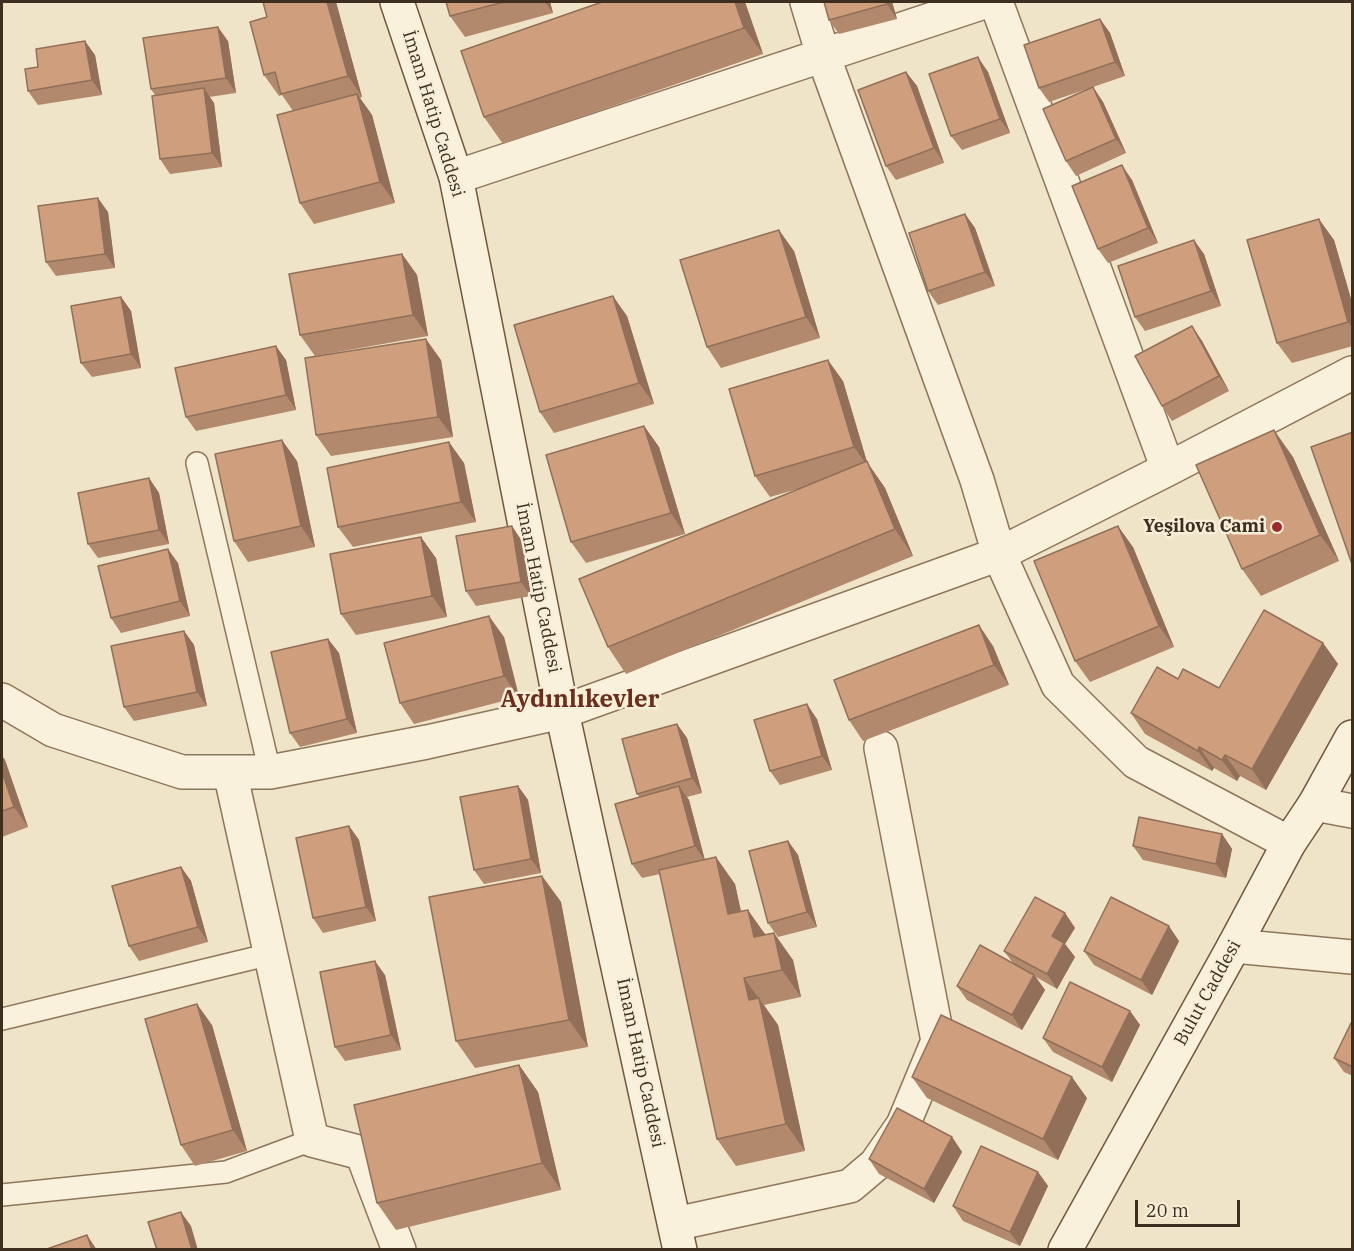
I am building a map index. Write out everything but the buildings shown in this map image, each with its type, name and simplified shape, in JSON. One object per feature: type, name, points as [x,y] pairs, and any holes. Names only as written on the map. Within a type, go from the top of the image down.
[{"type":"street","name":"İmam Hatip Caddesi","points":[[397,2],[456,177],[562,712],[678,1237]]},
{"type":"street","points":[[807,2],[823,55],[977,480],[999,554],[1058,685],[1136,762],[1289,843]]},
{"type":"street","points":[[456,177],[984,2]]},
{"type":"street","points":[[996,2],[1168,469]]},
{"type":"street","points":[[2,700],[53,730],[182,772],[270,772],[428,742],[562,712],[999,554],[1353,373]]},
{"type":"street","name":"Bulut Caddesi","points":[[1065,1250],[1289,843],[1353,737]]},
{"type":"street","points":[[678,1237],[850,1186],[876,1164],[903,1125],[938,1041],[881,748]]},
{"type":"street","points":[[230,772],[312,1140],[362,1153],[399,1250]]},
{"type":"street","points":[[1314,804],[1353,811]]},
{"type":"street","points":[[1234,946],[1353,957]]},
{"type":"lane","points":[[197,463],[270,772]]},
{"type":"lane","points":[[2,1019],[271,954]]},
{"type":"lane","points":[[2,1195],[226,1172],[312,1140]]},
{"type":"place","name":"Yeşilova Cami","points":[[1277,527]]},
{"type":"district","name":"Aydınlıkevler","points":[[580,700]]}]
